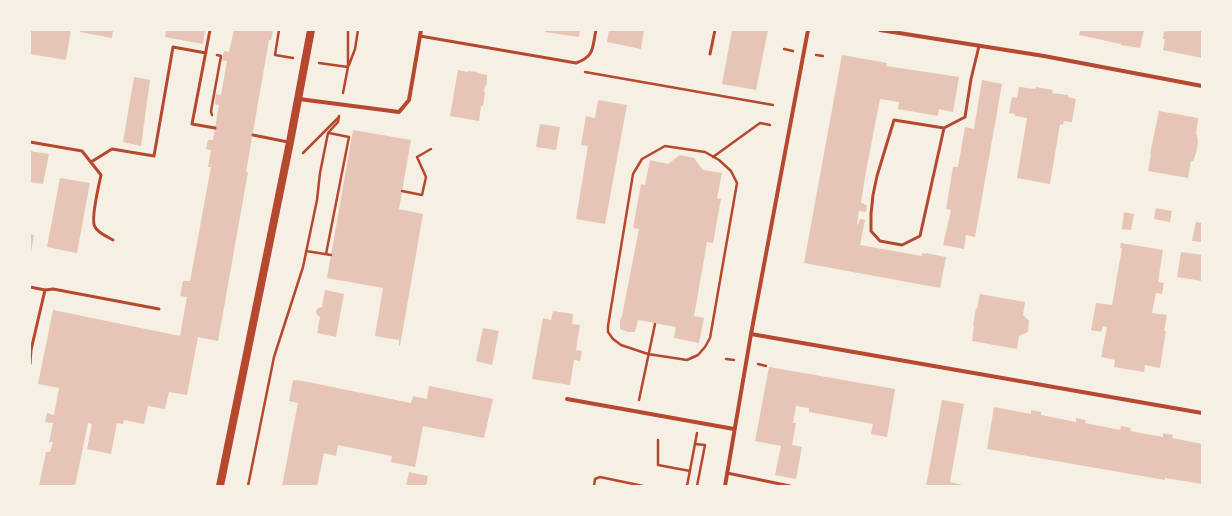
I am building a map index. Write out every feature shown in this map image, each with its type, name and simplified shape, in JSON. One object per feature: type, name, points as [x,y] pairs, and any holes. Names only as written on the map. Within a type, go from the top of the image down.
[{"type":"main road","points":[[220,486],[299,99],[311,30]]},
{"type":"street","points":[[299,99],[399,112],[409,100],[421,30]]},
{"type":"street","points":[[725,486],[751,334],[808,30]]},
{"type":"street","points":[[880,30],[1044,56],[1202,86]]},
{"type":"street","points":[[751,334],[1202,413]]},
{"type":"street","points":[[567,399],[734,429]]},
{"type":"lane","points":[[210,30],[192,124],[215,128]]},
{"type":"lane","points":[[420,36],[576,63],[586,59],[592,52],[596,30]]},
{"type":"lane","points":[[710,54],[715,30]]},
{"type":"lane","points":[[944,128],[920,236],[902,245],[880,240],[871,231],[873,195],[877,176],[894,120],[944,128],[965,117],[971,79],[979,46]]},
{"type":"lane","points":[[91,162],[112,149],[154,156],[173,47],[206,53]]},
{"type":"lane","points":[[253,135],[290,142]]},
{"type":"lane","points":[[30,142],[82,151],[100,175],[93,217],[94,227],[102,234],[113,240]]},
{"type":"lane","points":[[30,287],[45,290],[53,289],[159,309]]},
{"type":"lane","points":[[30,364],[31,350],[45,290]]},
{"type":"lane","points":[[727,474],[790,486]]},
{"type":"path","points":[[348,30],[348,67],[358,30]]},
{"type":"path","points":[[206,53],[221,56],[211,111],[213,118]]},
{"type":"path","points":[[578,71],[773,105]]},
{"type":"path","points":[[248,486],[274,357],[303,267],[317,200],[320,173],[328,133],[338,122],[340,115],[284,172]]},
{"type":"path","points":[[713,157],[760,123],[770,125]]},
{"type":"path","points":[[326,254],[349,137],[328,133]]},
{"type":"path","points":[[665,146],[705,152],[713,157],[731,171],[737,183],[710,338],[698,355],[688,360],[648,354],[621,345],[613,339],[608,332],[608,326],[633,174],[642,159],[665,146]]},
{"type":"path","points":[[402,191],[422,195],[426,177],[417,157],[431,149]]},
{"type":"path","points":[[306,250],[331,255]]},
{"type":"path","points":[[639,400],[654,324]]},
{"type":"path","points":[[687,486],[699,422]]},
{"type":"path","points":[[658,440],[658,465],[690,471]]},
{"type":"path","points":[[695,444],[705,445],[697,486]]},
{"type":"path","points":[[594,486],[595,479],[600,477],[643,486]]},
{"type":"building","points":[[30,30],[71,30],[66,60],[30,54]]},
{"type":"building","points":[[81,30],[113,30],[112,38],[80,32]]},
{"type":"building","points":[[166,30],[205,30],[203,44],[165,37]]},
{"type":"building","points":[[234,30],[273,30],[271,40],[269,40],[246,172],[248,172],[218,341],[198,337],[187,395],[169,392],[165,409],[148,406],[144,424],[124,420],[123,424],[117,423],[111,454],[87,449],[92,424],[88,423],[75,486],[39,486],[46,452],[50,452],[53,442],[49,442],[53,423],[45,422],[47,413],[54,415],[59,388],[38,384],[53,310],[180,336],[187,297],[180,296],[183,281],[190,281],[211,167],[208,167],[211,150],[206,149],[208,140],[213,140],[219,105],[215,104],[216,94],[221,95],[227,61],[222,60],[224,51],[229,52]]},
{"type":"building","points":[[545,30],[580,30],[579,37],[545,32]]},
{"type":"building","points":[[609,30],[644,30],[641,49],[607,42]]},
{"type":"building","points":[[732,30],[768,30],[756,90],[722,84]]},
{"type":"building","points":[[1080,30],[1144,30],[1140,48],[1121,45],[1123,37],[1121,44],[1079,35]]},
{"type":"building","points":[[1167,30],[1202,30],[1202,58],[1163,50],[1165,39],[1163,39],[1164,31],[1166,32]]},
{"type":"building","points":[[842,55],[887,63],[886,66],[959,77],[953,112],[939,109],[938,116],[898,109],[899,102],[880,99],[861,203],[867,205],[866,212],[859,211],[857,224],[858,225],[860,219],[865,220],[860,245],[922,256],[922,253],[926,253],[946,257],[940,288],[804,263]]},
{"type":"building","points":[[458,70],[477,72],[487,75],[487,84],[485,86],[483,106],[481,106],[479,121],[450,116]]},
{"type":"building","points":[[134,77],[150,80],[141,146],[123,142]]},
{"type":"building","points":[[982,80],[1002,84],[975,237],[966,235],[964,249],[943,245],[951,210],[946,209],[953,167],[958,167],[965,127],[974,129]]},
{"type":"building","points":[[1019,87],[1035,89],[1036,87],[1053,90],[1052,93],[1068,95],[1068,97],[1076,99],[1072,122],[1064,121],[1063,125],[1060,124],[1050,184],[1017,178],[1027,118],[1015,116],[1015,114],[1009,113],[1012,97],[1017,98]]},
{"type":"building","points":[[598,100],[627,105],[605,224],[576,219],[588,146],[581,145],[586,116],[595,118]]},
{"type":"building","points":[[1159,111],[1198,118],[1196,135],[1198,141],[1197,149],[1193,161],[1191,161],[1188,178],[1148,171]]},
{"type":"building","points":[[540,124],[560,127],[556,150],[536,147]]},
{"type":"building","points":[[353,130],[411,140],[399,209],[423,214],[400,346],[399,340],[375,336],[383,288],[327,278]]},
{"type":"building","points":[[30,151],[49,154],[43,184],[30,182]]},
{"type":"building","points":[[680,155],[694,158],[703,170],[722,173],[717,198],[721,199],[713,243],[707,242],[694,316],[704,318],[699,343],[674,338],[676,327],[638,320],[635,332],[628,332],[620,329],[620,321],[639,229],[633,228],[641,184],[645,185],[650,160],[668,164]]},
{"type":"building","points":[[60,178],[90,183],[77,253],[47,247]]},
{"type":"building","points":[[1156,208],[1172,211],[1170,222],[1154,219]]},
{"type":"building","points":[[1124,212],[1134,214],[1131,230],[1122,229]]},
{"type":"building","points":[[1196,222],[1202,223],[1202,242],[1192,241]]},
{"type":"building","points":[[30,234],[34,235],[31,252],[30,252]]},
{"type":"building","points":[[1121,243],[1163,250],[1158,282],[1164,283],[1162,294],[1156,293],[1152,313],[1167,315],[1164,331],[1166,331],[1160,368],[1145,365],[1144,372],[1114,367],[1115,360],[1101,357],[1107,327],[1103,326],[1101,332],[1091,330],[1096,303],[1112,305],[1122,248],[1120,248]]},
{"type":"building","points":[[1181,252],[1202,255],[1202,281],[1177,277]]},
{"type":"building","points":[[325,290],[344,294],[336,337],[317,333],[320,317],[317,315],[316,311],[318,308],[322,307]]},
{"type":"building","points":[[980,294],[1025,302],[1023,315],[1029,321],[1028,332],[1019,336],[1017,349],[972,341],[976,308],[977,309]]},
{"type":"building","points":[[553,311],[573,314],[572,324],[580,325],[576,350],[582,351],[580,361],[574,360],[570,385],[532,379],[543,318],[551,320]]},
{"type":"building","points":[[483,328],[499,331],[492,365],[476,361]]},
{"type":"building","points":[[769,367],[895,389],[887,437],[871,434],[873,424],[809,412],[809,408],[796,406],[793,423],[796,423],[792,445],[802,447],[796,479],[775,475],[781,446],[755,441]]},
{"type":"building","points":[[293,380],[411,403],[413,396],[427,399],[429,386],[493,399],[484,438],[423,426],[415,467],[391,462],[392,456],[338,445],[336,456],[324,453],[317,486],[282,486],[298,403],[289,401]]},
{"type":"building","points":[[942,400],[964,404],[950,482],[967,486],[926,486]]},
{"type":"building","points":[[994,407],[1031,414],[1031,410],[1041,412],[1041,415],[1076,422],[1076,418],[1086,420],[1085,423],[1120,430],[1121,426],[1131,428],[1130,431],[1163,437],[1163,433],[1173,435],[1172,438],[1202,444],[1202,484],[1165,478],[1165,480],[987,449]]},
{"type":"building","points":[[409,472],[428,476],[426,486],[406,486]]}]
